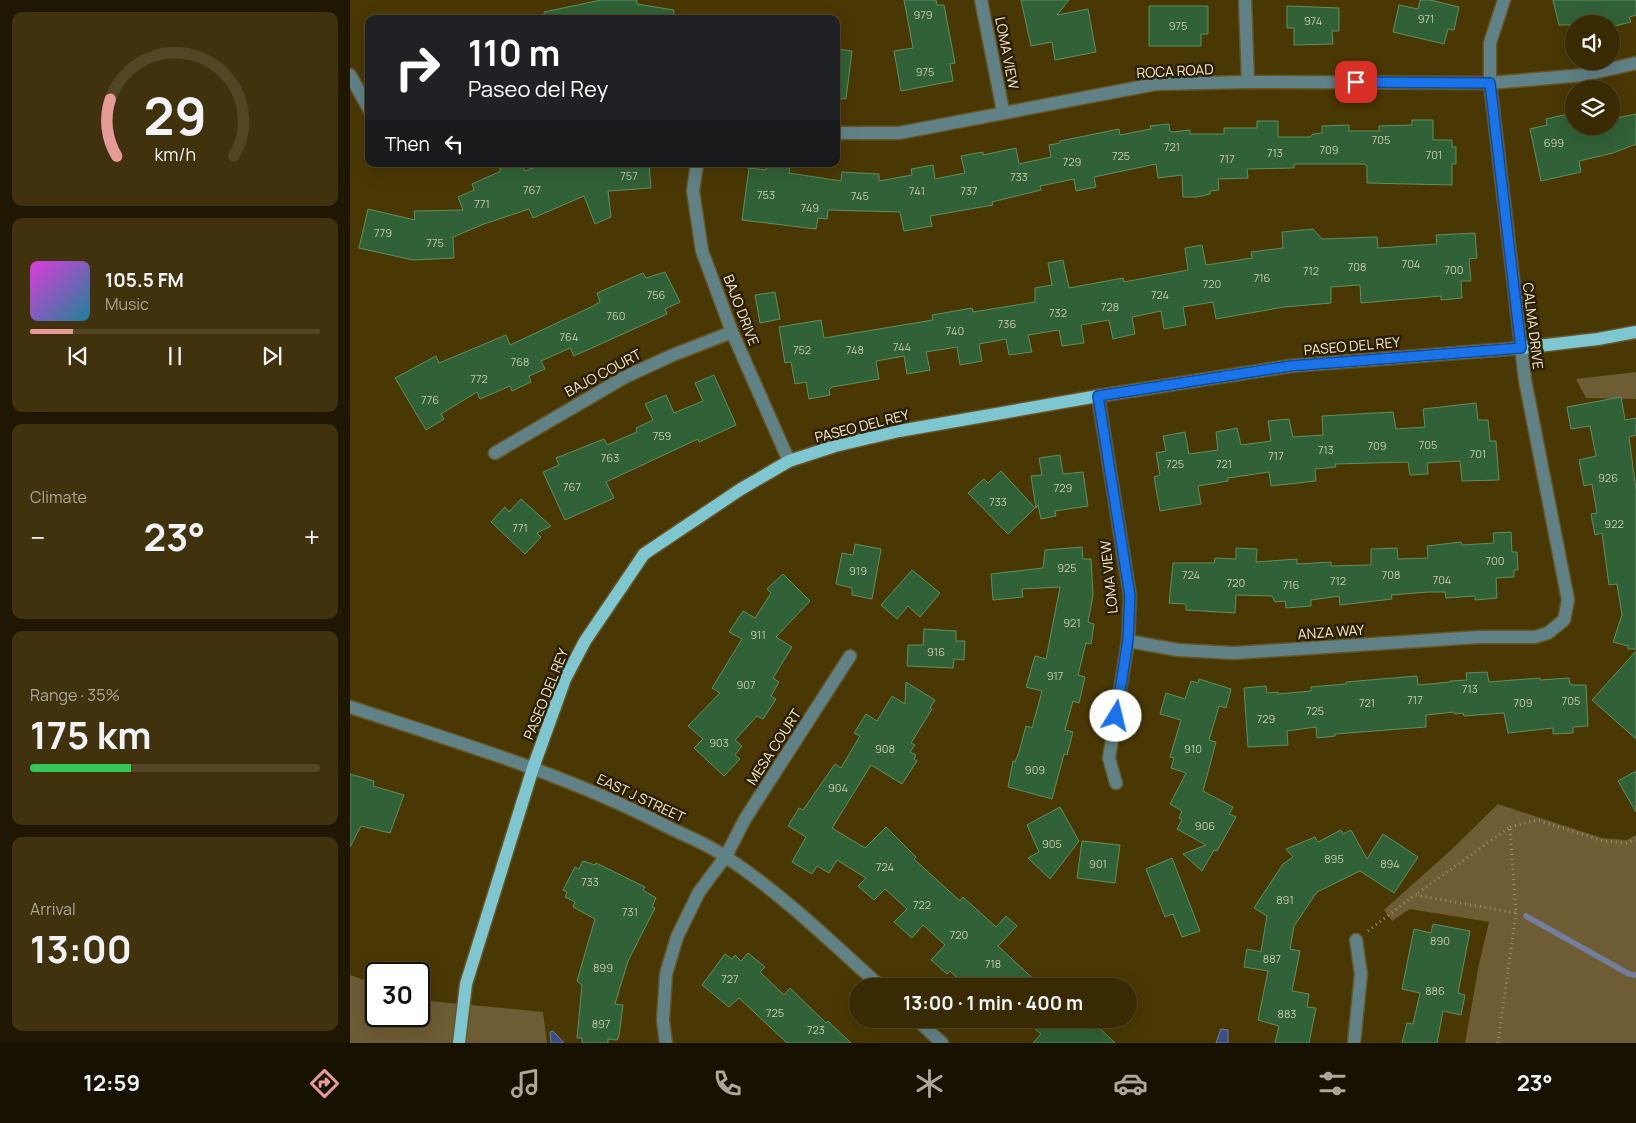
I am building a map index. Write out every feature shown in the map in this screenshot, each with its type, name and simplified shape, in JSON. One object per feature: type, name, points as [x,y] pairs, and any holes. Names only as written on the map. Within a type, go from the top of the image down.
[{"type":"main road","name":"PASEO DEL REY","points":[[459,1043],[466,984],[532,768],[565,679],[585,641],[644,554],[741,488],[789,461],[835,446],[900,431],[1098,396],[1290,366],[1521,348],[1598,339],[1636,332]]},
{"type":"street","name":"LOMA VIEW","points":[[981,0],[1003,112]]},
{"type":"street","points":[[1245,0],[1248,82]]},
{"type":"street","name":"CALMA DRIVE","points":[[1504,0],[1490,44],[1490,83],[1525,380],[1568,600],[1564,620],[1548,633],[1536,638]]},
{"type":"street","name":"ROCA ROAD","points":[[840,133],[899,133],[1156,84],[1248,82],[1490,83],[1584,74],[1636,63]]},
{"type":"street","points":[[350,75],[365,102]]},
{"type":"street","name":"BAJO DRIVE","points":[[697,167],[693,191],[702,251],[732,332],[789,461]]},
{"type":"street","name":"BAJO COURT","points":[[496,453],[625,377],[673,355],[732,332]]},
{"type":"street","name":"LOMA VIEW","points":[[1098,396],[1130,596],[1128,640],[1109,758],[1116,783]]},
{"type":"street","name":"ANZA WAY","points":[[1128,640],[1178,650],[1234,653],[1479,637],[1536,638]]},
{"type":"street","name":"MESA COURT","points":[[666,1043],[663,1020],[666,974],[677,937],[700,892],[726,856],[745,819],[850,656]]},
{"type":"street","name":"EAST J STREET","points":[[350,707],[532,768],[633,808],[726,856],[796,910],[871,978]]},
{"type":"street","points":[[1354,1043],[1361,974],[1356,940]]},
{"type":"street","points":[[926,1028],[942,1043]]},
{"type":"path","points":[[1356,940],[1510,827],[1537,820],[1603,840],[1626,843],[1636,840]]},
{"type":"path","points":[[1498,1043],[1516,913],[1510,827]]},
{"type":"path","points":[[1415,895],[1516,913]]},
{"type":"shaded area","points":[[1636,372],[1636,399],[1586,398],[1576,379]]},
{"type":"shaded area","points":[[1498,804],[1602,838],[1626,840],[1636,835],[1636,1043],[1465,1043],[1479,964],[1489,922],[1410,909],[1392,921],[1384,910],[1451,850]]},
{"type":"shaded area","points":[[350,975],[365,980],[365,1027],[430,1027],[430,1001],[543,1012],[547,1043],[350,1043]]},
{"type":"water","points":[[1221,1029],[1228,1030],[1228,1043],[1216,1043]]},
{"type":"water","points":[[553,1031],[564,1043],[551,1043],[550,1032]]},
{"type":"building","points":[[601,0],[637,0],[637,4],[674,10],[673,15],[544,15],[544,12]]},
{"type":"building","points":[[904,0],[936,0],[937,5],[944,5],[955,63],[950,64],[953,81],[901,91],[894,51],[913,48]]},
{"type":"building","points":[[1021,0],[1069,0],[1057,15],[1088,9],[1096,52],[1055,60],[1052,42],[1031,46]]},
{"type":"building","points":[[1420,0],[1430,0],[1459,7],[1454,30],[1448,29],[1444,44],[1393,32],[1399,5],[1418,9]]},
{"type":"building","points":[[1553,0],[1636,0],[1636,15],[1629,17],[1631,22],[1620,25],[1620,15],[1565,15],[1565,25],[1559,25]]},
{"type":"building","points":[[1149,6],[1208,6],[1208,34],[1201,34],[1201,46],[1149,46]]},
{"type":"building","points":[[1287,6],[1339,8],[1339,31],[1332,31],[1333,44],[1294,45],[1294,28],[1287,28]]},
{"type":"building","points":[[840,50],[852,51],[846,99],[840,98]]},
{"type":"building","points":[[1636,114],[1636,144],[1613,153],[1579,161],[1581,172],[1541,181],[1530,129],[1547,125],[1546,119],[1565,115],[1565,135],[1620,135],[1620,117]]},
{"type":"building","points":[[1412,120],[1433,120],[1433,140],[1452,140],[1452,147],[1456,147],[1456,164],[1452,164],[1452,185],[1367,183],[1367,166],[1364,164],[1294,164],[1294,168],[1247,169],[1248,178],[1218,179],[1219,190],[1210,191],[1210,194],[1197,197],[1183,197],[1182,175],[1158,178],[1156,164],[1094,177],[1096,187],[1076,191],[1074,179],[1040,186],[1041,190],[992,202],[993,205],[930,216],[932,226],[904,231],[900,212],[828,210],[827,219],[818,218],[816,229],[742,220],[749,168],[766,170],[766,167],[790,167],[789,173],[841,181],[842,172],[879,174],[879,181],[912,175],[911,169],[933,165],[935,179],[965,173],[961,156],[983,152],[983,155],[1016,148],[1019,164],[1051,157],[1049,145],[1060,143],[1060,141],[1119,129],[1120,135],[1151,129],[1150,126],[1169,124],[1170,131],[1173,132],[1190,130],[1190,134],[1224,134],[1224,128],[1257,128],[1257,121],[1278,121],[1278,137],[1310,137],[1313,134],[1322,133],[1322,126],[1349,125],[1349,131],[1379,131],[1379,126],[1412,125]]},
{"type":"building","points":[[499,167],[523,167],[525,171],[535,167],[649,167],[651,188],[608,191],[611,217],[595,224],[584,196],[533,218],[529,209],[484,224],[453,237],[454,258],[413,260],[359,248],[368,209],[415,220],[414,211],[463,210],[458,197],[474,190],[472,184],[501,171]]},
{"type":"building","points":[[1313,229],[1322,239],[1377,237],[1378,248],[1437,244],[1436,235],[1475,233],[1477,258],[1469,259],[1471,281],[1461,281],[1462,298],[1441,300],[1441,296],[1361,303],[1360,285],[1331,287],[1331,303],[1284,307],[1216,319],[1213,302],[1183,307],[1186,325],[1164,329],[1161,311],[1132,317],[1135,334],[1113,339],[1109,320],[1081,325],[1084,343],[1062,346],[1059,330],[1028,335],[1032,352],[1009,355],[1006,339],[979,344],[982,361],[960,365],[957,347],[926,352],[930,370],[907,374],[904,356],[876,361],[879,379],[832,387],[829,390],[830,395],[809,399],[806,382],[795,384],[791,362],[785,363],[779,327],[821,320],[824,338],[933,320],[932,315],[972,308],[973,312],[1035,302],[1035,288],[1052,285],[1048,263],[1063,260],[1069,288],[1123,278],[1124,282],[1188,270],[1185,248],[1202,245],[1206,265],[1252,258],[1251,252],[1283,248],[1282,232]]},
{"type":"building","points":[[665,272],[680,302],[665,309],[667,314],[574,356],[570,348],[541,361],[545,369],[529,376],[531,382],[512,391],[510,386],[480,399],[477,392],[441,414],[444,419],[426,430],[395,378],[436,356],[439,363],[506,335],[510,345],[600,302],[597,293],[643,273],[646,278]]},
{"type":"building","points":[[775,292],[780,319],[760,323],[755,295]]},
{"type":"building","points":[[714,375],[736,425],[699,442],[698,439],[606,482],[614,498],[565,520],[543,472],[559,465],[556,458],[604,439],[607,445],[637,432],[636,428],[653,420],[645,404],[666,395],[674,413],[703,401],[695,383]]},
{"type":"building","points":[[1621,397],[1625,420],[1636,418],[1636,435],[1629,437],[1636,490],[1636,649],[1628,649],[1628,646],[1613,642],[1622,615],[1617,584],[1609,585],[1602,533],[1595,535],[1591,514],[1597,513],[1592,484],[1584,486],[1579,460],[1596,456],[1590,426],[1571,429],[1567,407]]},
{"type":"building","points":[[1476,403],[1478,420],[1488,420],[1490,441],[1496,441],[1499,480],[1462,481],[1460,461],[1427,463],[1428,474],[1410,475],[1408,462],[1335,464],[1336,467],[1315,469],[1316,481],[1271,486],[1269,472],[1228,478],[1228,481],[1198,486],[1201,504],[1160,511],[1154,477],[1160,475],[1156,453],[1166,451],[1163,436],[1185,432],[1189,454],[1218,450],[1216,432],[1237,428],[1241,445],[1271,441],[1268,421],[1289,419],[1293,437],[1323,435],[1322,416],[1393,412],[1396,429],[1425,427],[1423,409]]},
{"type":"building","points":[[1060,455],[1063,474],[1083,472],[1088,506],[1055,511],[1056,516],[1041,519],[1038,505],[1036,508],[1031,476],[1042,475],[1039,458]]},
{"type":"building","points":[[1001,471],[1035,508],[1008,534],[968,493],[984,479],[988,483]]},
{"type":"building","points":[[521,499],[551,526],[537,533],[541,537],[525,554],[491,522],[505,507],[509,512]]},
{"type":"building","points":[[1511,532],[1512,552],[1517,552],[1518,570],[1514,570],[1514,577],[1496,578],[1497,598],[1475,600],[1475,596],[1446,598],[1445,592],[1428,592],[1391,595],[1392,599],[1340,605],[1339,596],[1311,600],[1311,606],[1286,608],[1285,601],[1275,602],[1272,596],[1236,595],[1235,613],[1186,610],[1186,604],[1169,603],[1173,563],[1214,563],[1215,558],[1236,559],[1236,548],[1257,549],[1256,562],[1297,559],[1297,564],[1331,562],[1331,566],[1371,565],[1371,549],[1397,548],[1398,559],[1428,558],[1427,546],[1461,542],[1462,545],[1494,543],[1493,533]]},
{"type":"building","points":[[855,544],[881,549],[872,599],[852,595],[852,588],[836,584],[842,553],[853,555]]},
{"type":"building","points":[[1082,547],[1083,559],[1091,559],[1093,595],[1088,622],[1094,624],[1091,644],[1086,643],[1078,675],[1085,677],[1079,703],[1073,701],[1065,730],[1073,732],[1067,755],[1064,754],[1052,799],[1008,787],[1013,761],[1015,762],[1019,752],[1026,726],[1032,728],[1042,691],[1026,687],[1035,656],[1046,659],[1060,587],[1022,589],[1023,597],[993,600],[991,574],[1043,568],[1045,550]]},
{"type":"building","points":[[912,570],[940,593],[920,617],[908,606],[897,619],[881,605]]},
{"type":"building","points":[[783,574],[810,601],[776,637],[792,647],[773,678],[779,682],[771,696],[776,699],[763,719],[757,716],[735,740],[742,746],[735,755],[740,759],[724,776],[694,748],[703,739],[688,726],[720,693],[712,688],[742,639],[729,632],[743,611],[755,618],[771,593],[767,589]]},
{"type":"building","points":[[924,629],[956,631],[956,641],[965,641],[964,660],[954,659],[953,668],[907,666],[908,645],[923,645]]},
{"type":"building","points":[[1636,651],[1636,739],[1592,700]]},
{"type":"building","points":[[1487,672],[1489,682],[1569,678],[1570,684],[1586,685],[1588,726],[1573,727],[1573,733],[1553,734],[1553,728],[1508,733],[1504,713],[1464,716],[1463,713],[1455,714],[1454,712],[1426,715],[1426,727],[1335,734],[1335,736],[1317,738],[1316,727],[1287,731],[1288,745],[1248,747],[1244,688],[1266,686],[1267,693],[1278,692],[1278,694],[1311,691],[1311,687],[1346,684],[1346,682],[1417,676],[1418,685],[1467,680],[1466,673]]},
{"type":"building","points":[[1199,679],[1231,689],[1226,708],[1219,706],[1209,740],[1216,742],[1203,791],[1233,807],[1229,814],[1236,817],[1217,851],[1214,850],[1202,871],[1183,854],[1206,845],[1177,829],[1182,820],[1179,818],[1182,811],[1170,804],[1186,773],[1171,768],[1174,758],[1170,757],[1181,720],[1160,714],[1166,693],[1185,699],[1191,681],[1198,683]]},
{"type":"building","points":[[906,682],[935,700],[930,708],[932,709],[911,743],[915,745],[910,752],[916,755],[914,759],[917,761],[902,784],[871,765],[832,828],[865,848],[886,827],[916,857],[914,859],[960,901],[963,897],[996,927],[1006,916],[1017,926],[998,946],[1032,978],[957,978],[950,971],[947,974],[931,960],[945,945],[923,925],[912,938],[894,922],[907,909],[885,889],[874,900],[858,886],[866,878],[837,860],[829,873],[817,866],[812,874],[792,862],[806,837],[788,826],[799,808],[803,810],[835,764],[841,768],[860,736],[854,733],[866,714],[877,721],[892,696],[905,704]]},
{"type":"building","points":[[1636,771],[1636,812],[1618,781]]},
{"type":"building","points":[[350,774],[374,781],[373,786],[404,795],[390,833],[361,826],[350,847]]},
{"type":"building","points":[[1060,807],[1079,841],[1050,879],[1028,858],[1039,852],[1027,825]]},
{"type":"building","points":[[1341,830],[1343,834],[1351,830],[1367,859],[1383,834],[1418,857],[1394,893],[1360,871],[1317,892],[1294,926],[1290,949],[1300,951],[1292,991],[1309,994],[1307,1007],[1316,1008],[1309,1043],[1275,1043],[1279,1026],[1258,1020],[1268,971],[1244,967],[1247,949],[1261,952],[1267,916],[1254,908],[1283,864],[1293,857],[1286,849],[1315,837],[1318,842]]},
{"type":"building","points":[[1082,841],[1120,845],[1115,883],[1077,878]]},
{"type":"building","points":[[1172,858],[1200,931],[1182,937],[1173,914],[1165,917],[1146,869]]},
{"type":"building","points":[[583,861],[595,865],[596,863],[645,887],[643,890],[656,898],[652,907],[655,908],[628,961],[615,1004],[623,1005],[619,1036],[617,1040],[608,1039],[608,1043],[582,1043],[582,1038],[577,1038],[582,985],[577,981],[595,919],[573,907],[575,902],[565,897],[567,892],[563,890],[575,867],[579,869]]},
{"type":"building","points":[[1433,924],[1470,931],[1458,993],[1465,995],[1461,1015],[1443,1011],[1437,1043],[1402,1043],[1407,1023],[1413,1024],[1420,993],[1402,989],[1414,929],[1431,933]]},
{"type":"building","points":[[748,953],[765,967],[760,972],[784,995],[790,988],[826,1023],[828,1021],[851,1043],[787,1043],[739,998],[729,1007],[702,985],[725,954],[732,959],[735,955],[741,961]]},
{"type":"building","points":[[1034,1028],[1099,1028],[1115,1043],[1033,1043],[1041,1034]]},
{"type":"waterway","points":[[1526,916],[1629,974],[1636,975]]},
{"type":"route","points":[[1116,716],[1128,640],[1130,596],[1098,396],[1290,366],[1521,348],[1490,83],[1356,82]]}]
